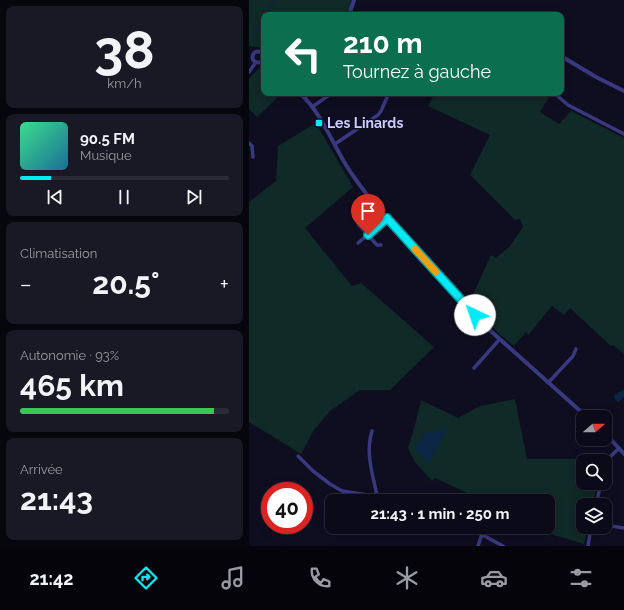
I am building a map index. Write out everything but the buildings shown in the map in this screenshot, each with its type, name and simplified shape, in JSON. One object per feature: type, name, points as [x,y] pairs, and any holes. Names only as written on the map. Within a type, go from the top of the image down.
[{"type":"street","points":[[350,12],[354,0]]},
{"type":"street","points":[[249,52],[253,54],[258,52],[261,53]]},
{"type":"street","points":[[253,54],[253,60],[256,62]]},
{"type":"street","points":[[564,58],[596,77],[624,91]]},
{"type":"street","points":[[256,62],[261,62]]},
{"type":"street","points":[[249,72],[256,62]]},
{"type":"street","points":[[303,96],[320,117],[346,165],[363,191],[484,325],[579,410]]},
{"type":"street","points":[[312,106],[327,96]]},
{"type":"street","points":[[335,144],[379,115],[388,96]]},
{"type":"street","points":[[558,96],[568,105],[624,134]]},
{"type":"street","points":[[249,143],[253,149],[253,156]]},
{"type":"street","points":[[358,243],[387,218]]},
{"type":"street","points":[[358,219],[358,224],[377,245],[381,245]]},
{"type":"street","points":[[474,368],[499,340]]},
{"type":"street","points":[[548,383],[573,356],[576,349]]},
{"type":"street","points":[[372,431],[369,441],[369,453],[377,494]]},
{"type":"street","points":[[612,440],[624,454]]},
{"type":"street","points":[[612,455],[619,448]]},
{"type":"street","points":[[298,456],[313,471],[336,488],[360,494]]},
{"type":"street","points":[[612,526],[624,528]]},
{"type":"street","points":[[478,546],[482,534],[503,546]]},
{"type":"street","points":[[588,546],[590,534]]},
{"type":"green space","points":[[249,0],[351,0],[350,7],[347,12],[261,12],[261,48],[249,46]]},
{"type":"green space","points":[[261,68],[261,96],[279,96],[257,117],[249,109],[249,79],[258,69]]},
{"type":"green space","points":[[433,96],[550,96],[540,112],[559,124],[571,111],[624,138],[624,354],[613,345],[611,346],[570,308],[564,315],[552,306],[528,335],[526,332],[514,346],[497,332],[469,303],[491,255],[496,258],[510,246],[523,227],[520,219],[515,220],[470,175],[490,135],[428,106]]},
{"type":"green space","points":[[316,123],[353,187],[305,228],[352,286],[361,283],[434,347],[390,390],[360,390],[330,411],[314,430],[301,454],[249,422],[249,202],[276,181],[278,146]]},
{"type":"green space","points":[[515,399],[527,459],[576,459],[576,490],[596,490],[594,498],[576,498],[576,534],[586,534],[584,544],[550,534],[555,534],[555,494],[470,494],[435,478],[432,481],[414,461],[408,448],[421,400],[458,418],[480,406]]},
{"type":"water","points":[[624,390],[624,397],[618,402],[614,396]]},
{"type":"water","points":[[448,428],[429,464],[415,449],[423,434]]},
{"type":"waterway","points":[[266,12],[275,0]]},
{"type":"waterway","points":[[251,38],[261,24]]},
{"type":"slow traffic","points":[[415,249],[436,272]]},
{"type":"place","name":"Les Linards","points":[[319,123]]},
{"type":"route","points":[[368,235],[387,218],[475,315]]}]
